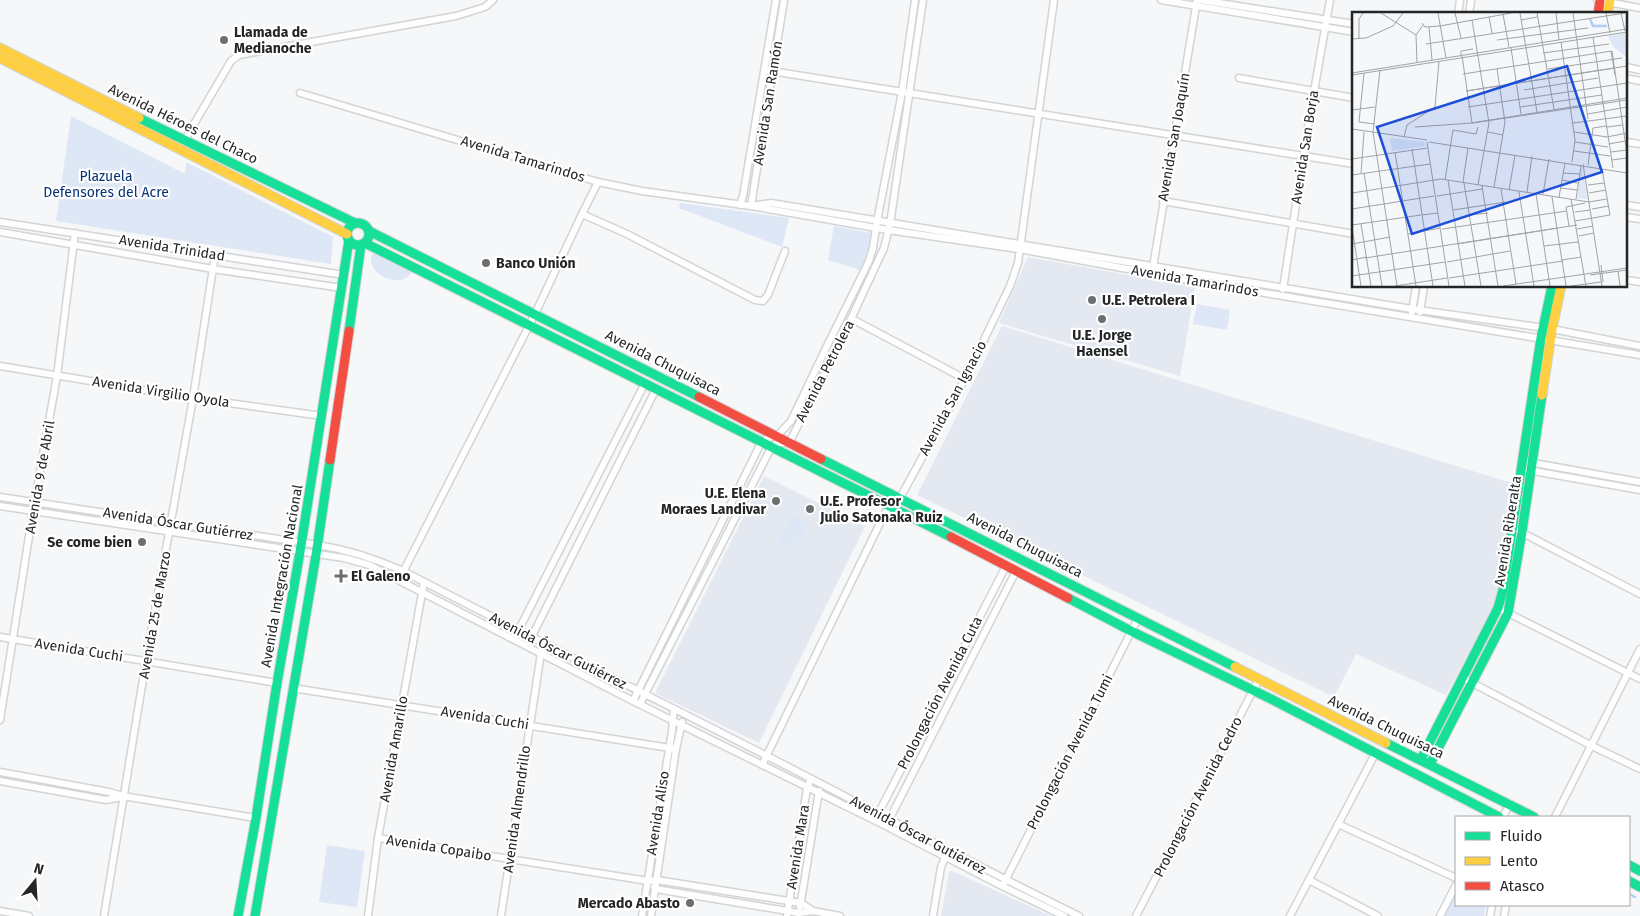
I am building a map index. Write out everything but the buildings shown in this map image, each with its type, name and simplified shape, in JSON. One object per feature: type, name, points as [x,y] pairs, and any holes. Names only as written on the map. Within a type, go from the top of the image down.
[{"type":"main road","name":"Avenida Héroes del Chaco","points":[[0,48],[184,141],[355,224]]},
{"type":"main road","name":"Avenida Héroes del Chaco","points":[[0,58],[348,237]]},
{"type":"main road","points":[[362,223],[369,231],[369,238],[363,244],[354,244],[348,237],[349,228],[355,224],[362,223]]},
{"type":"main road","name":"Avenida Chuquisaca","points":[[369,231],[1421,759],[1527,816]]},
{"type":"main road","name":"Avenida Integración Nacional","points":[[238,916],[301,547],[344,275],[348,237]]},
{"type":"main road","name":"Avenida Integración Nacional","points":[[255,916],[318,545],[363,244]]},
{"type":"main road","name":"Avenida Chuquisaca","points":[[363,244],[980,551],[1131,631],[1253,690],[1496,816]]},
{"type":"main road","name":"Avenida Riberalta","points":[[1421,759],[1498,608],[1503,590],[1512,527],[1527,466],[1552,340],[1548,328],[1552,288]]},
{"type":"main road","name":"Avenida Riberalta","points":[[1430,764],[1508,613],[1522,532],[1541,338],[1548,328],[1560,288]]},
{"type":"street","points":[[184,141],[232,60],[239,55],[456,16],[485,7],[493,0]]},
{"type":"street","name":"Avenida San Ramón","points":[[740,205],[776,0]]},
{"type":"street","name":"Avenida San Ramón","points":[[751,206],[784,0]]},
{"type":"street","name":"Avenida Petrolera","points":[[790,443],[852,319],[884,248],[889,227],[906,92],[915,0]]},
{"type":"street","name":"Avenida Petrolera","points":[[761,443],[768,438],[777,436],[791,421],[874,248],[876,224],[906,92],[924,0]]},
{"type":"street","name":"Avenida San Ignacio","points":[[762,765],[885,513],[900,498],[965,379],[1010,286],[1018,263],[1054,0]]},
{"type":"street","points":[[1161,0],[1198,2],[1352,24]]},
{"type":"street","name":"Avenida San Borja","points":[[1282,295],[1303,156],[1330,0]]},
{"type":"street","points":[[1604,1],[1640,8]]},
{"type":"street","points":[[1198,2],[1352,32]]},
{"type":"street","name":"Avenida San Joaquín","points":[[1152,274],[1174,134],[1198,2]]},
{"type":"street","points":[[765,70],[1352,164]]},
{"type":"street","points":[[1239,78],[1352,98]]},
{"type":"street","name":"Avenida Tamarindos","points":[[300,92],[598,182],[642,191],[740,205],[751,206],[771,203],[889,227],[1153,265],[1412,309],[1548,328],[1640,346]]},
{"type":"street","points":[[399,580],[535,314],[598,182]]},
{"type":"street","points":[[1163,201],[1352,234]]},
{"type":"street","points":[[582,214],[627,234],[755,300],[764,301],[768,295],[785,251]]},
{"type":"street","name":"Avenida Trinidad","points":[[0,222],[344,275]]},
{"type":"street","name":"Avenida Trinidad","points":[[0,232],[213,269],[342,288]]},
{"type":"street","name":"Avenida 9 de Abril","points":[[0,720],[33,511],[58,376],[75,233]]},
{"type":"street","name":"Avenida Tamarindos","points":[[1020,246],[1152,274],[1640,355]]},
{"type":"street","name":"Avenida 25 de Marzo","points":[[104,916],[146,661],[172,524],[215,255]]},
{"type":"street","points":[[1411,317],[1416,288]]},
{"type":"street","points":[[1418,318],[1424,288]]},
{"type":"street","points":[[852,319],[965,379]]},
{"type":"street","points":[[829,342],[838,346]]},
{"type":"street","name":"Avenida Virgilio Oyola","points":[[0,366],[193,398],[322,416]]},
{"type":"street","points":[[514,639],[645,383]]},
{"type":"street","points":[[527,646],[656,389]]},
{"type":"street","points":[[632,701],[761,443]]},
{"type":"street","points":[[640,704],[771,448],[777,443],[790,443]]},
{"type":"street","points":[[1527,466],[1640,482]]},
{"type":"street","points":[[1527,466],[1640,490]]},
{"type":"street","name":"Avenida Óscar Gutiérrez","points":[[0,497],[172,524],[301,547],[316,555],[344,558],[369,565],[632,701],[875,820],[945,857],[1076,915]]},
{"type":"street","name":"Avenida Óscar Gutiérrez","points":[[0,506],[170,533],[301,547],[318,545],[370,557],[403,571],[889,818],[1064,916]]},
{"type":"street","points":[[1512,527],[1640,594]]},
{"type":"street","points":[[980,551],[985,540]]},
{"type":"street","name":"Prolongación Avenida Cuta","points":[[875,820],[1006,566]]},
{"type":"street","name":"Prolongación Avenida Cuta","points":[[886,826],[1016,571]]},
{"type":"street","name":"Avenida Amarillo","points":[[368,916],[378,838],[424,582]]},
{"type":"street","points":[[1498,608],[1640,679]]},
{"type":"street","name":"Prolongación Avenida Tumi","points":[[1003,883],[1138,618]]},
{"type":"street","name":"Avenida Cuchi","points":[[0,637],[277,683]]},
{"type":"street","name":"Avenida Almendrillo","points":[[501,916],[541,653],[546,645]]},
{"type":"street","points":[[1556,816],[1640,649]]},
{"type":"street","points":[[1463,678],[1592,746],[1640,768]]},
{"type":"street","name":"Prolongación Avenida Cedro","points":[[1136,916],[1259,679]]},
{"type":"street","name":"Avenida Cuchi","points":[[293,688],[676,749]]},
{"type":"street","name":"Avenida Aliso","points":[[642,916],[674,709]]},
{"type":"street","name":"Avenida Aliso","points":[[651,916],[676,749],[684,714]]},
{"type":"street","points":[[1290,916],[1375,754]]},
{"type":"street","points":[[0,772],[123,796],[256,818]]},
{"type":"street","name":"Avenida Mara","points":[[787,913],[807,788],[811,778]]},
{"type":"street","points":[[0,781],[106,800],[123,796]]},
{"type":"street","name":"Avenida Mara","points":[[799,914],[818,793],[823,785]]},
{"type":"street","points":[[1496,816],[1509,805]]},
{"type":"street","points":[[1338,824],[1455,878]]},
{"type":"street","name":"Avenida Copaibo","points":[[378,838],[801,903],[813,911]]},
{"type":"street","points":[[933,916],[941,867],[949,850]]},
{"type":"street","points":[[1309,880],[1378,916]]},
{"type":"street","points":[[648,881],[656,889]]},
{"type":"street","points":[[1440,916],[1455,887]]},
{"type":"street","name":"Avenida Copaibo","points":[[656,889],[787,913],[799,914],[813,911],[840,916]]},
{"type":"street","points":[[0,911],[29,916]]},
{"type":"shaded area","points":[[1028,257],[1195,287],[1180,376],[999,323]]},
{"type":"shaded area","points":[[1002,326],[1515,484],[1495,605],[1446,695],[1356,654],[1334,697],[917,495]]},
{"type":"shaded area","points":[[764,476],[865,526],[759,743],[655,693]]},
{"type":"shaded area","points":[[952,871],[1051,916],[941,916],[949,872]]},
{"type":"green space","name":"Plazuela Defensores del Acre","points":[[71,116],[185,174],[186,162],[333,237],[331,264],[56,221]]},
{"type":"green space","points":[[680,203],[789,218],[782,247],[679,208]]},
{"type":"green space","points":[[834,226],[871,233],[869,252],[861,270],[828,260]]},
{"type":"green space","points":[[372,254],[376,254],[412,272],[407,278],[400,280],[385,278],[374,268],[371,261]]},
{"type":"green space","points":[[1197,304],[1230,310],[1227,330],[1193,324]]},
{"type":"green space","points":[[792,515],[808,523],[794,549],[778,541]]},
{"type":"green space","points":[[327,845],[365,851],[357,907],[319,902]]},
{"type":"green space","points":[[1455,893],[1455,906],[1486,906],[1484,916],[1443,916]]},
{"type":"waterway","points":[[1630,894],[1635,897]]},
{"type":"traffic: fast","points":[[139,118],[355,223]]},
{"type":"traffic: fast","points":[[358,223],[366,226],[369,234],[366,242],[358,245],[350,242],[347,234],[350,226],[358,223]]},
{"type":"traffic: fast","points":[[369,231],[699,397]]},
{"type":"traffic: fast","points":[[238,916],[300,552],[349,240]]},
{"type":"traffic: fast","points":[[365,243],[951,537]]},
{"type":"traffic: fast","points":[[349,331],[361,245]]},
{"type":"traffic: fast","points":[[1421,759],[1498,608],[1503,590],[1541,338],[1552,288]]},
{"type":"traffic: fast","points":[[1430,764],[1508,613],[1542,395]]},
{"type":"traffic: fast","points":[[821,459],[1235,667]]},
{"type":"traffic: fast","points":[[255,916],[316,555],[330,460]]},
{"type":"traffic: fast","points":[[1068,598],[1271,699],[1497,816]]},
{"type":"traffic: fast","points":[[1386,743],[1532,816]]},
{"type":"traffic: fast","points":[[1630,866],[1640,871]]},
{"type":"traffic: fast","points":[[1630,882],[1640,887]]},
{"type":"traffic: slow","points":[[1607,12],[1610,0]]},
{"type":"traffic: slow","points":[[0,48],[139,118]]},
{"type":"traffic: slow","points":[[0,58],[347,234]]},
{"type":"traffic: slow","points":[[1542,395],[1561,288]]},
{"type":"traffic: slow","points":[[1235,667],[1386,743]]},
{"type":"traffic: jam","points":[[1598,12],[1600,0]]},
{"type":"traffic: jam","points":[[330,460],[349,331]]},
{"type":"traffic: jam","points":[[699,397],[821,459]]},
{"type":"traffic: jam","points":[[951,537],[1068,598]]},
{"type":"place","name":"Llamada de Medianoche","points":[[224,40]]},
{"type":"place","name":"Banco Unión","points":[[486,263]]},
{"type":"place","name":"U.E. Petrolera I","points":[[1092,300]]},
{"type":"place","name":"U.E. Jorge Haensel","points":[[1102,319]]},
{"type":"place","name":"U.E. Elena Moraes Landivar","points":[[776,501]]},
{"type":"place","name":"U.E. Profesor Julio Satonaka Ruiz","points":[[810,509]]},
{"type":"place","name":"Se come bien","points":[[142,542]]},
{"type":"place","name":"El Galeno","points":[[341,576]]},
{"type":"place","name":"Mercado Abasto","points":[[690,903]]}]
